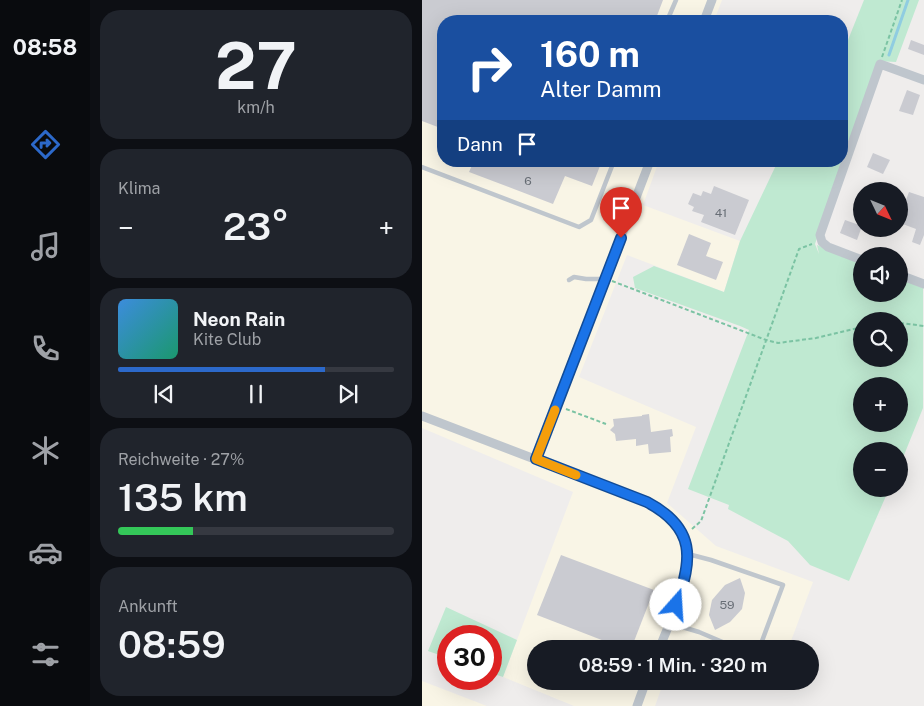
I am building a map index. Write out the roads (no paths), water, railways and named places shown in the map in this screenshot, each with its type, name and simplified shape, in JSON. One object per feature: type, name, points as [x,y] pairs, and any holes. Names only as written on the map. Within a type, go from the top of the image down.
[{"type":"street","points":[[706,15],[712,0]]},
{"type":"street","points":[[848,155],[880,64],[924,80]]},
{"type":"street","points":[[536,459],[648,167]]},
{"type":"street","points":[[844,167],[820,235],[822,242],[828,247],[853,257]]},
{"type":"street","points":[[908,278],[924,284]]},
{"type":"street","points":[[422,416],[647,502],[670,517],[684,536],[688,554],[687,570],[662,640]]},
{"type":"street","points":[[637,706],[643,690]]},
{"type":"lane","points":[[670,15],[676,0]]},
{"type":"lane","points":[[422,167],[579,227],[591,220],[612,167]]},
{"type":"lane","points":[[569,280],[574,277],[590,280],[605,279]]},
{"type":"lane","points":[[688,554],[783,585],[762,640]]},
{"type":"lane","points":[[669,623],[717,640]]},
{"type":"waterway","points":[[889,55],[908,0]]}]
